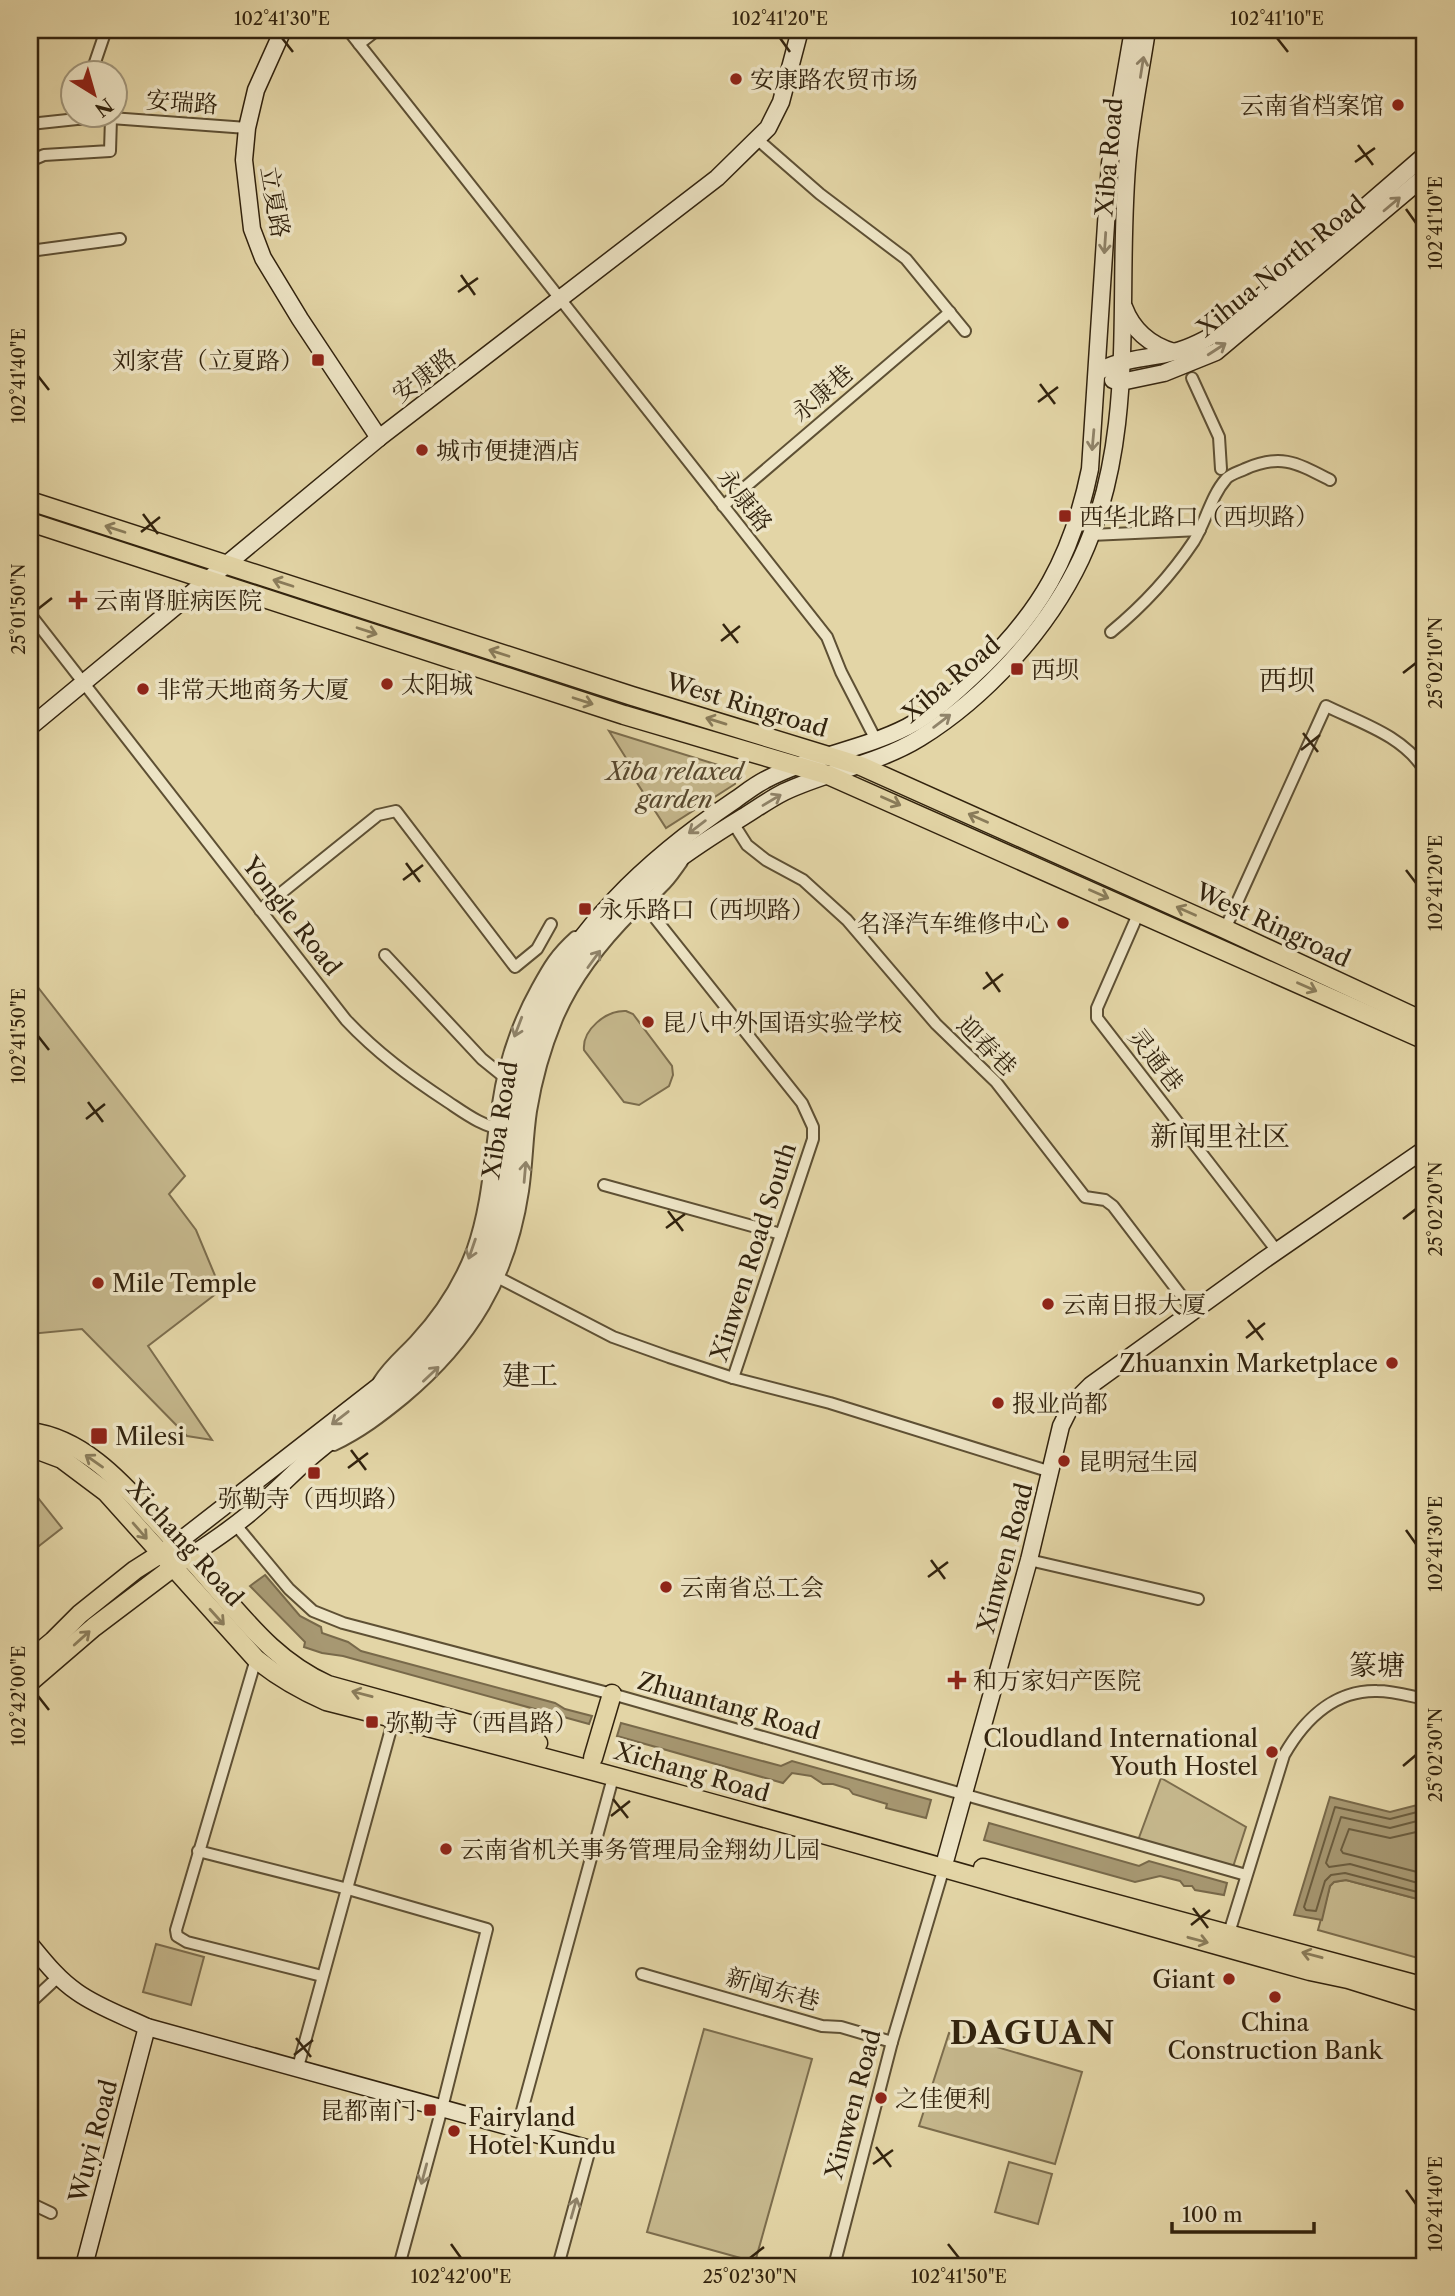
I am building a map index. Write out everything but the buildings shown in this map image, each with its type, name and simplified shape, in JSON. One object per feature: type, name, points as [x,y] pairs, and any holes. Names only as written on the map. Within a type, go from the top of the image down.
[{"type":"main road","name":"West Ringroad","points":[[30,501],[632,696],[861,766],[1425,1022]]},
{"type":"main road","name":"West Ringroad","points":[[30,522],[624,715],[828,775],[1425,1040]]},
{"type":"main road","name":"Xichang Road","points":[[30,1432],[63,1442],[92,1458],[123,1483],[263,1642],[304,1674],[328,1685],[593,1758],[945,1864],[1425,2003]]},
{"type":"main road","name":"Xichang Road","points":[[30,1447],[62,1459],[88,1476],[106,1492],[256,1658],[275,1675],[326,1701],[1425,1987]]},
{"type":"main road","points":[[30,1682],[166,1560],[177,1543]]},
{"type":"main road","points":[[30,1660],[80,1614],[135,1570],[166,1560],[190,1557]]},
{"type":"main road","points":[[593,1758],[612,1695]]},
{"type":"street","points":[[96,60],[106,30]]},
{"type":"street","name":"立夏路","points":[[283,30],[256,90],[247,128],[244,160],[246,192],[256,244],[300,319],[379,438]]},
{"type":"street","points":[[348,30],[560,300]]},
{"type":"street","points":[[359,44],[377,30]]},
{"type":"street","name":"安康路","points":[[30,727],[379,438],[717,178],[768,128],[782,102],[800,30]]},
{"type":"street","points":[[1111,30],[1138,31]]},
{"type":"street","name":"Xiba Road","points":[[190,1557],[267,1499],[285,1479],[422,1367],[447,1341],[470,1310],[487,1277],[502,1237],[512,1189],[525,1083],[547,1015],[564,982],[599,932],[628,902],[691,851],[784,792],[861,766],[920,738],[962,706],[1009,664],[1048,615],[1069,581],[1091,534],[1111,470],[1121,382],[1128,156],[1138,31]]},
{"type":"street","name":"Xiba Road","points":[[177,1543],[372,1393],[420,1351],[452,1314],[482,1253],[494,1215],[500,1129],[513,1079],[535,1014],[567,958],[601,914],[648,867],[683,838],[765,780],[908,726],[960,688],[998,652],[1035,608],[1071,541],[1090,469],[1110,163],[1138,31]]},
{"type":"street","name":"安瑞路","points":[[130,119],[247,128]]},
{"type":"street","name":"安瑞路","points":[[30,124],[60,120]]},
{"type":"street","points":[[30,161],[44,155],[110,150],[111,130]]},
{"type":"street","points":[[757,139],[820,194],[906,260],[965,331]]},
{"type":"street","name":"Xihua North Road","points":[[1098,372],[1109,366],[1198,345],[1225,328],[1425,155]]},
{"type":"street","name":"Xihua North Road","points":[[1121,382],[1155,375],[1216,352],[1425,176]]},
{"type":"street","points":[[30,251],[120,239]]},
{"type":"street","name":"永康路","points":[[560,300],[827,637],[841,672],[876,740]]},
{"type":"street","points":[[1123,305],[1131,323],[1144,338],[1158,347],[1174,352]]},
{"type":"street","name":"永康巷","points":[[723,506],[950,312]]},
{"type":"street","points":[[1098,372],[1108,379],[1121,382]]},
{"type":"street","points":[[1118,420],[1122,403],[1132,389],[1155,375]]},
{"type":"street","points":[[1192,378],[1219,437],[1221,469]]},
{"type":"street","points":[[1111,632],[1141,608],[1175,569],[1200,530],[1227,477],[1264,461],[1294,462],[1330,480]]},
{"type":"street","points":[[1091,534],[1200,530]]},
{"type":"street","name":"Yongle Road","points":[[30,614],[346,1020],[372,1047],[429,1090],[474,1119],[500,1129]]},
{"type":"street","points":[[1225,929],[1326,706],[1396,740],[1412,754],[1425,771]]},
{"type":"street","points":[[260,911],[378,815],[396,811],[515,967],[537,948],[551,924]]},
{"type":"street","name":"迎春巷","points":[[733,824],[747,845],[766,860],[803,880],[847,920],[936,1024],[996,1082],[1085,1197],[1105,1200],[1114,1206],[1193,1311]]},
{"type":"street","points":[[316,1453],[360,1433],[438,1368],[472,1328],[499,1278],[513,1240],[523,1191],[536,1086],[557,1019],[573,988],[608,939],[643,903],[662,888],[691,851]]},
{"type":"street","name":"Xinwen Road South","points":[[643,903],[802,1103],[813,1127],[813,1139],[733,1378]]},
{"type":"street","name":"灵通巷","points":[[1139,912],[1097,1008],[1097,1018],[1277,1251]]},
{"type":"street","points":[[500,1129],[503,1076],[510,1047],[525,1010],[556,954],[601,914]]},
{"type":"street","points":[[384,955],[482,1059],[503,1076]]},
{"type":"street","name":"Xinwen Road","points":[[834,2266],[892,2042],[1030,1560],[1061,1426],[1076,1398],[1277,1251],[1425,1149]]},
{"type":"street","points":[[604,1185],[781,1234]]},
{"type":"street","name":"Xinwen Road South","points":[[499,1278],[613,1337],[733,1378],[830,1404],[1051,1472]]},
{"type":"street","name":"Zhuantang Road","points":[[234,1524],[289,1589],[313,1611],[343,1623],[612,1695],[1246,1875]]},
{"type":"street","points":[[1030,1560],[1198,1599]]},
{"type":"street","points":[[256,1658],[198,1851],[176,1930],[177,1936],[187,1942],[322,1976]]},
{"type":"street","points":[[1229,1934],[1284,1755],[1294,1737],[1322,1708],[1341,1698],[1377,1691],[1425,1699]]},
{"type":"street","points":[[298,2067],[394,1718]]},
{"type":"street","points":[[517,2129],[614,1774]]},
{"type":"street","points":[[198,1851],[348,1889],[487,1929],[399,2266]]},
{"type":"street","points":[[30,1944],[58,1976],[77,1992],[147,2027],[590,2149],[558,2266]]},
{"type":"street","name":"新闻东巷","points":[[642,1974],[822,2026],[841,2027],[892,2042]]},
{"type":"street","points":[[30,2003],[58,1976]]},
{"type":"street","name":"Wuyi Road","points":[[84,2266],[147,2027]]},
{"type":"street","points":[[30,2203],[51,2213]]},
{"type":"green space","name":"Xiba relaxed garden","points":[[609,731],[731,769],[736,778],[735,784],[666,828],[623,761],[626,758]]},
{"type":"green space","points":[[30,977],[185,1176],[169,1194],[196,1230],[221,1290],[148,1346],[212,1440],[187,1436],[82,1329],[30,1334]]},
{"type":"green space","points":[[626,1011],[633,1014],[672,1066],[673,1075],[669,1086],[639,1105],[624,1102],[584,1050],[587,1035],[597,1023],[611,1014]]},
{"type":"green space","points":[[30,1490],[62,1528],[30,1553]]},
{"type":"green space","points":[[1161,1778],[1246,1827],[1232,1870],[1137,1843]]},
{"type":"green space","points":[[1346,1880],[1425,1901],[1425,1960],[1318,1930],[1330,1886],[1334,1882]]},
{"type":"green space","points":[[156,1944],[204,1957],[191,2005],[143,1992]]},
{"type":"green space","points":[[704,2029],[812,2059],[755,2262],[647,2232]]},
{"type":"green space","points":[[949,2033],[1082,2072],[1055,2164],[919,2126]]},
{"type":"green space","points":[[1009,2162],[1052,2174],[1038,2224],[995,2212]]},
{"type":"water","points":[[265,1575],[300,1616],[321,1627],[322,1633],[348,1642],[361,1651],[555,1703],[565,1709],[592,1716],[589,1724],[304,1647],[305,1642],[250,1586]]},
{"type":"water","points":[[621,1723],[781,1766],[792,1761],[931,1800],[926,1818],[886,1808],[887,1804],[853,1794],[849,1789],[833,1784],[823,1784],[811,1776],[792,1773],[783,1783],[617,1736]]},
{"type":"water","points":[[1330,1797],[1390,1812],[1425,1803],[1425,1901],[1346,1880],[1334,1882],[1330,1886],[1322,1920],[1294,1915]]},
{"type":"water","points":[[989,1823],[1139,1866],[1149,1861],[1227,1883],[1224,1895],[1195,1890],[1192,1886],[1184,1886],[1180,1881],[1160,1876],[1135,1882],[984,1840]]},
{"type":"place","name":"安康路农贸市场","points":[[736,79]]},
{"type":"place","name":"云南省档案馆","points":[[1398,105]]},
{"type":"place","name":"刘家营（立夏路）","points":[[318,360]]},
{"type":"place","name":"城市便捷酒店","points":[[422,450]]},
{"type":"place","name":"西华北路口（西坝路）","points":[[1065,516]]},
{"type":"place","name":"云南肾脏病医院","points":[[78,600]]},
{"type":"place","name":"西坝","points":[[1017,669]]},
{"type":"place","name":"太阳城","points":[[387,684]]},
{"type":"place","name":"非常天地商务大厦","points":[[143,689]]},
{"type":"place","name":"永乐路口（西坝路）","points":[[585,909]]},
{"type":"place","name":"名泽汽车维修中心","points":[[1063,923]]},
{"type":"place","name":"昆八中外国语实验学校","points":[[648,1022]]},
{"type":"place","name":"Mile Temple","points":[[98,1283]]},
{"type":"place","name":"云南日报大厦","points":[[1048,1304]]},
{"type":"place","name":"Zhuanxin Marketplace","points":[[1392,1363]]},
{"type":"place","name":"报业尚都","points":[[998,1403]]},
{"type":"place","name":"Milesi","points":[[99,1436]]},
{"type":"place","name":"昆明冠生园","points":[[1064,1461]]},
{"type":"place","name":"弥勒寺（西坝路）","points":[[314,1473]]},
{"type":"place","name":"云南省总工会","points":[[666,1587]]},
{"type":"place","name":"和万家妇产医院","points":[[957,1680]]},
{"type":"place","name":"弥勒寺（西昌路）","points":[[372,1722]]},
{"type":"place","name":"Cloudland International Youth Hostel","points":[[1272,1752]]},
{"type":"place","name":"云南省机关事务管理局金翔幼儿园","points":[[446,1849]]},
{"type":"place","name":"Giant","points":[[1229,1979]]},
{"type":"place","name":"China Construction Bank","points":[[1275,1997]]},
{"type":"place","name":"之佳便利","points":[[881,2098]]},
{"type":"place","name":"昆都南门","points":[[430,2110]]},
{"type":"place","name":"Fairyland Hotel Kundu","points":[[454,2131]]},
{"type":"district","name":"西坝","points":[[1287,680]]},
{"type":"district","name":"新闻里社区","points":[[1220,1136]]},
{"type":"district","name":"建工","points":[[530,1375]]},
{"type":"district","name":"篆塘","points":[[1377,1665]]},
{"type":"district","name":"DAGUAN","points":[[1033,2032]]}]
